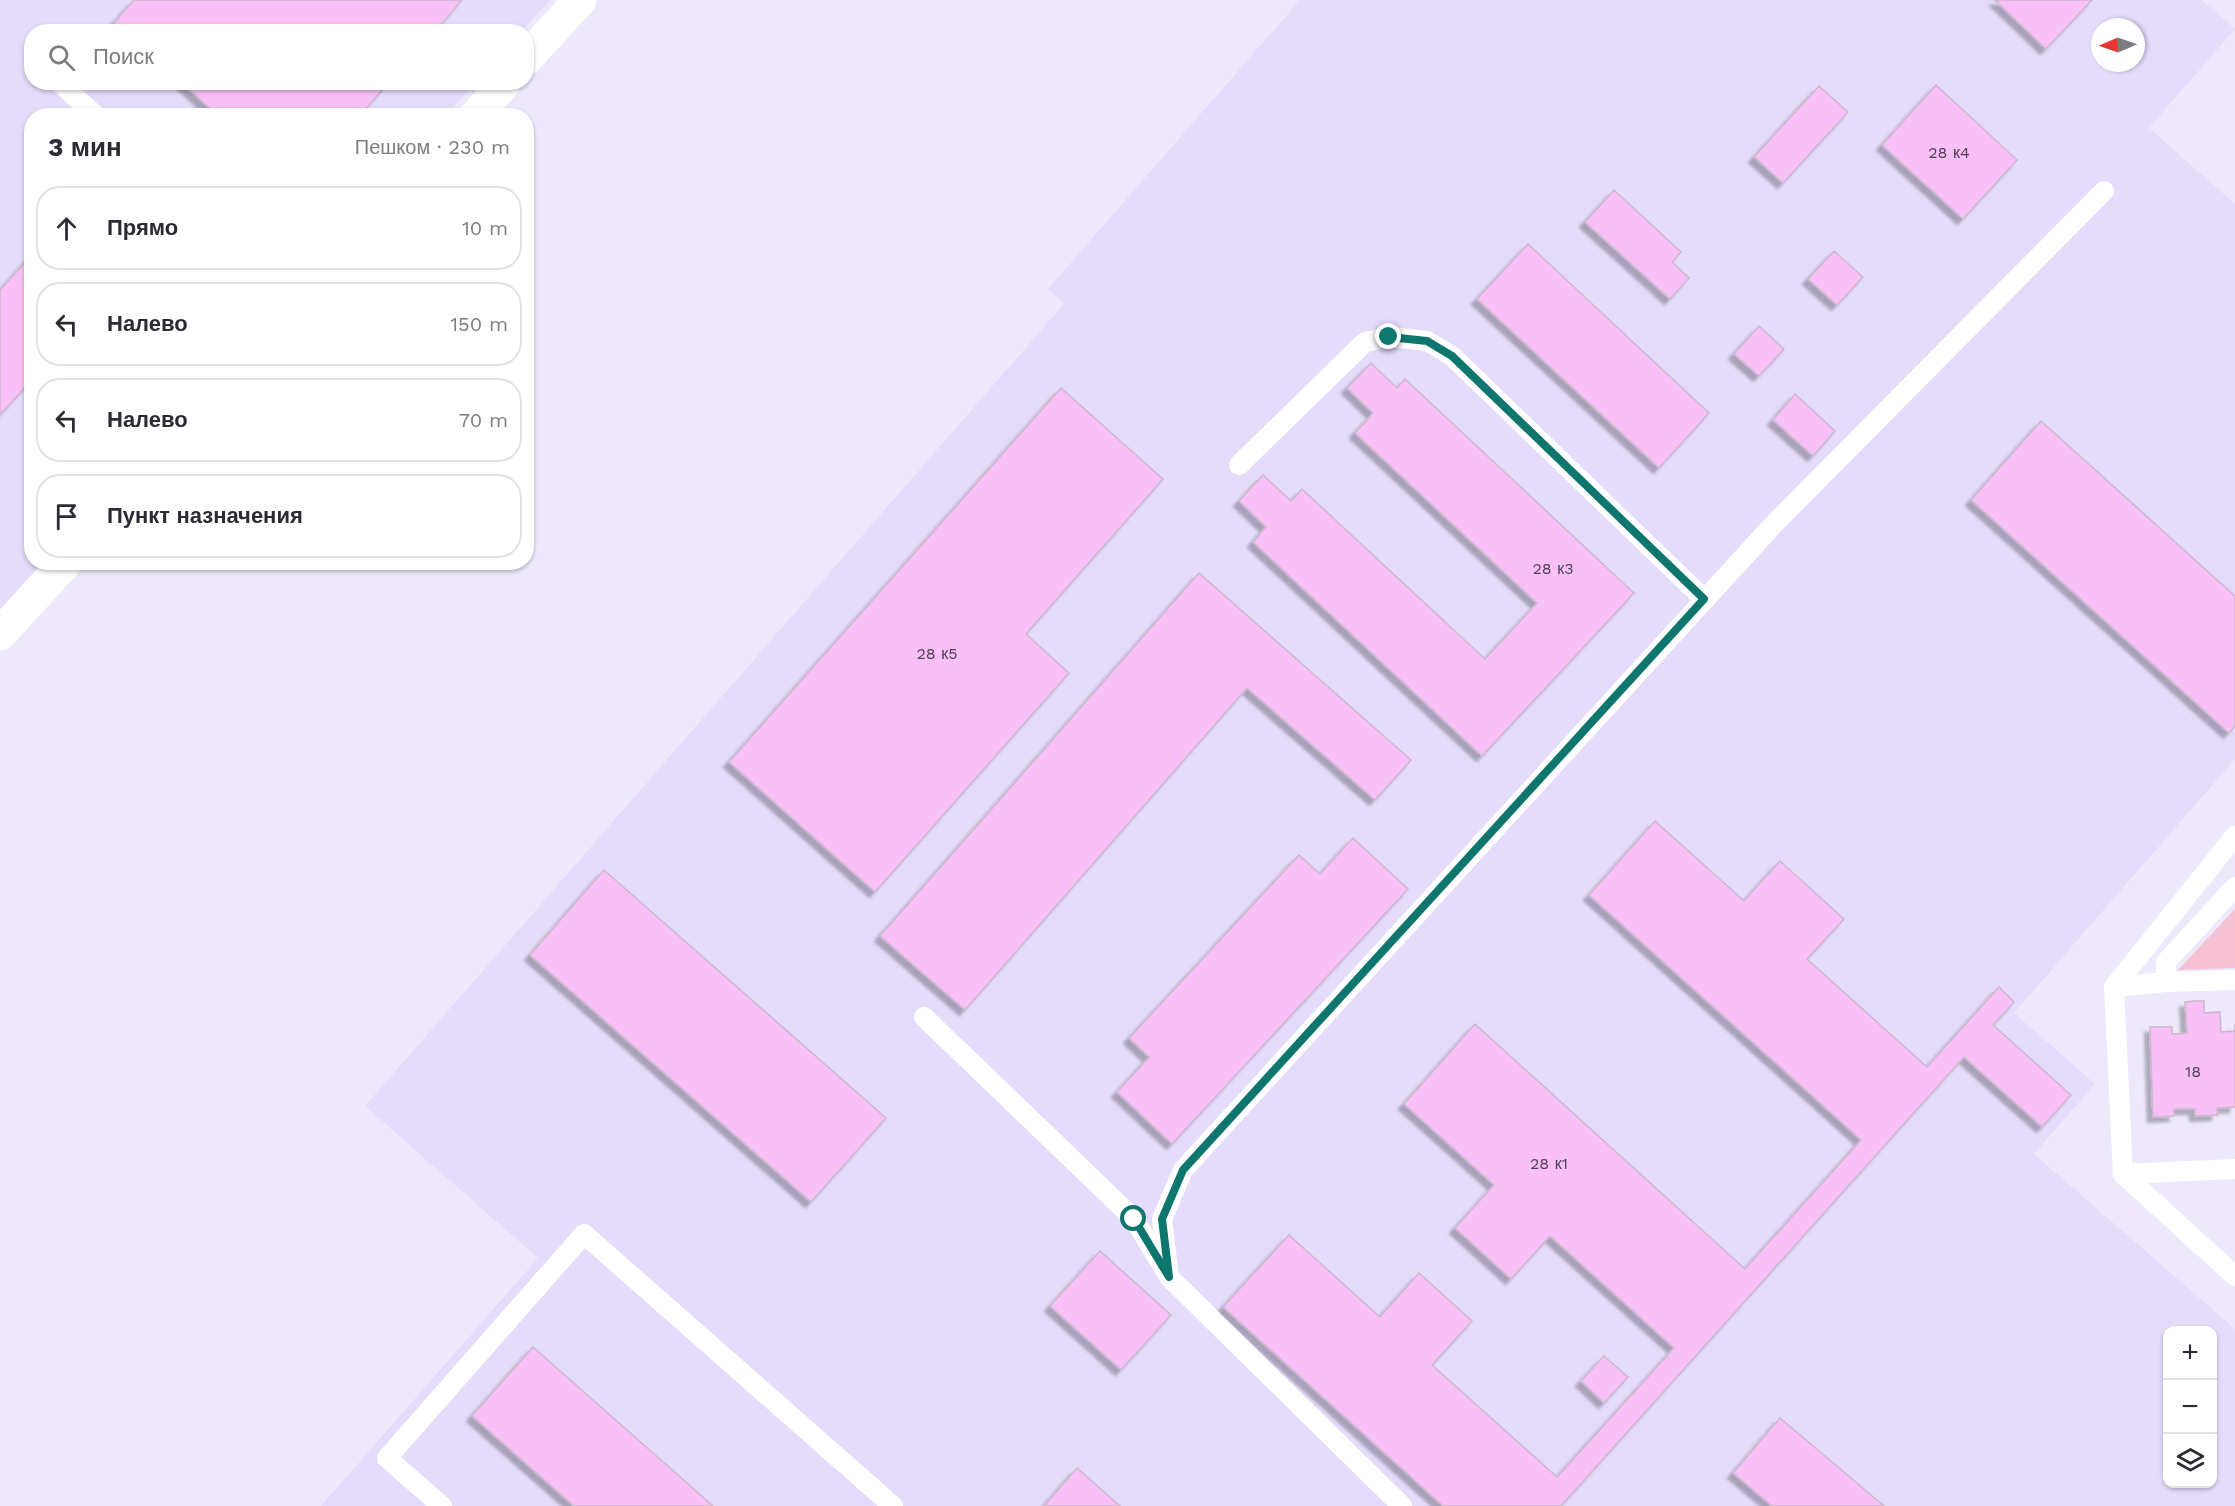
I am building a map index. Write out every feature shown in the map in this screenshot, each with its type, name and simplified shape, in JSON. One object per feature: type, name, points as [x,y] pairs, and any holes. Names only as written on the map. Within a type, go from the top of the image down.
[{"type":"street","points":[[534,50],[580,0]]},
{"type":"street","points":[[483,108],[499,90]]},
{"type":"street","points":[[0,634],[59,570]]},
{"type":"lane","points":[[68,90],[87,108]]},
{"type":"lane","points":[[1169,1277],[1162,1219],[1183,1170],[1773,525],[2104,191]]},
{"type":"lane","points":[[1239,465],[1365,342],[1389,337],[1427,341],[1452,356],[1704,599]]},
{"type":"lane","points":[[2235,836],[2114,987],[2123,1173],[2235,1276]]},
{"type":"lane","points":[[2166,982],[2166,962],[2235,887]]},
{"type":"lane","points":[[2114,987],[2166,982],[2235,980]]},
{"type":"lane","points":[[924,1017],[1134,1219],[1169,1277],[1402,1506]]},
{"type":"lane","points":[[2123,1173],[2235,1169]]},
{"type":"lane","points":[[442,1506],[387,1458],[584,1234],[893,1506]]},
{"type":"shaded area","points":[[0,0],[550,0],[528,24],[24,24],[24,90],[469,90],[453,108],[24,108],[24,570],[38,570],[0,612]]},
{"type":"shaded area","points":[[1300,0],[2202,0],[2235,29],[2149,128],[2235,204],[2235,759],[2014,1013],[2095,1084],[2034,1154],[2235,1329],[2235,1506],[321,1506],[538,1258],[365,1106],[1064,304],[1048,289]]},
{"type":"shaded area","points":[[2235,909],[2235,968],[2178,970]]},
{"type":"building","points":[[134,0],[462,0],[442,24],[114,23]]},
{"type":"building","points":[[1995,0],[2092,0],[2046,49]]},
{"type":"building","points":[[1936,85],[2017,160],[1963,219],[1882,145]]},
{"type":"building","points":[[1819,86],[1848,112],[1783,183],[1754,157]]},
{"type":"building","points":[[190,90],[382,90],[367,108],[209,108]]},
{"type":"building","points":[[1614,190],[1681,252],[1672,262],[1689,278],[1670,299],[1585,222]]},
{"type":"building","points":[[1528,244],[1709,413],[1659,468],[1477,299]]},
{"type":"building","points":[[1834,251],[1863,277],[1837,305],[1808,279]]},
{"type":"building","points":[[24,264],[24,389],[0,415],[0,290]]},
{"type":"building","points":[[1759,326],[1784,349],[1759,376],[1734,354]]},
{"type":"building","points":[[1371,363],[1397,388],[1405,379],[1634,593],[1482,756],[1253,542],[1266,527],[1239,501],[1263,475],[1291,501],[1302,489],[1485,659],[1537,603],[1355,433],[1373,413],[1347,388]]},
{"type":"building","points":[[1061,388],[1163,479],[1026,634],[1069,673],[875,892],[729,762]]},
{"type":"building","points":[[1795,394],[1835,431],[1813,456],[1773,420]]},
{"type":"building","points":[[2041,421],[2235,596],[2235,726],[2229,733],[1971,500]]},
{"type":"building","points":[[1199,573],[1411,760],[1375,800],[1247,688],[965,1010],[880,936]]},
{"type":"building","points":[[1655,821],[1744,901],[1780,861],[1844,919],[1807,959],[1927,1067],[1999,987],[2014,1002],[1993,1025],[2071,1095],[2042,1127],[1964,1057],[1561,1506],[1443,1506],[1223,1307],[1289,1235],[1380,1317],[1419,1273],[1472,1321],[1432,1365],[1557,1477],[1674,1348],[1550,1236],[1511,1279],[1455,1228],[1494,1185],[1404,1104],[1475,1024],[1745,1269],[1861,1140],[1589,895]]},
{"type":"building","points":[[1353,838],[1408,889],[1172,1144],[1117,1092],[1149,1057],[1129,1038],[1299,855],[1320,874]]},
{"type":"building","points":[[604,870],[886,1118],[811,1202],[530,955]]},
{"type":"building","points":[[2204,1001],[2204,1013],[2220,1012],[2221,1032],[2235,1031],[2235,1107],[2217,1108],[2217,1115],[2195,1116],[2195,1109],[2174,1109],[2174,1116],[2153,1117],[2150,1027],[2172,1027],[2172,1034],[2187,1033],[2185,1002]]},
{"type":"building","points":[[1100,1251],[1171,1315],[1121,1370],[1050,1306]]},
{"type":"building","points":[[533,1347],[713,1506],[574,1506],[472,1416]]},
{"type":"building","points":[[1604,1356],[1628,1377],[1604,1403],[1581,1381]]},
{"type":"building","points":[[1780,1418],[1884,1506],[1772,1506],[1733,1473]]},
{"type":"building","points":[[1077,1468],[1120,1506],[1044,1506]]},
{"type":"route","points":[[1134,1219],[1169,1277],[1162,1219],[1183,1170],[1704,599],[1452,356],[1427,341],[1389,337]]}]
